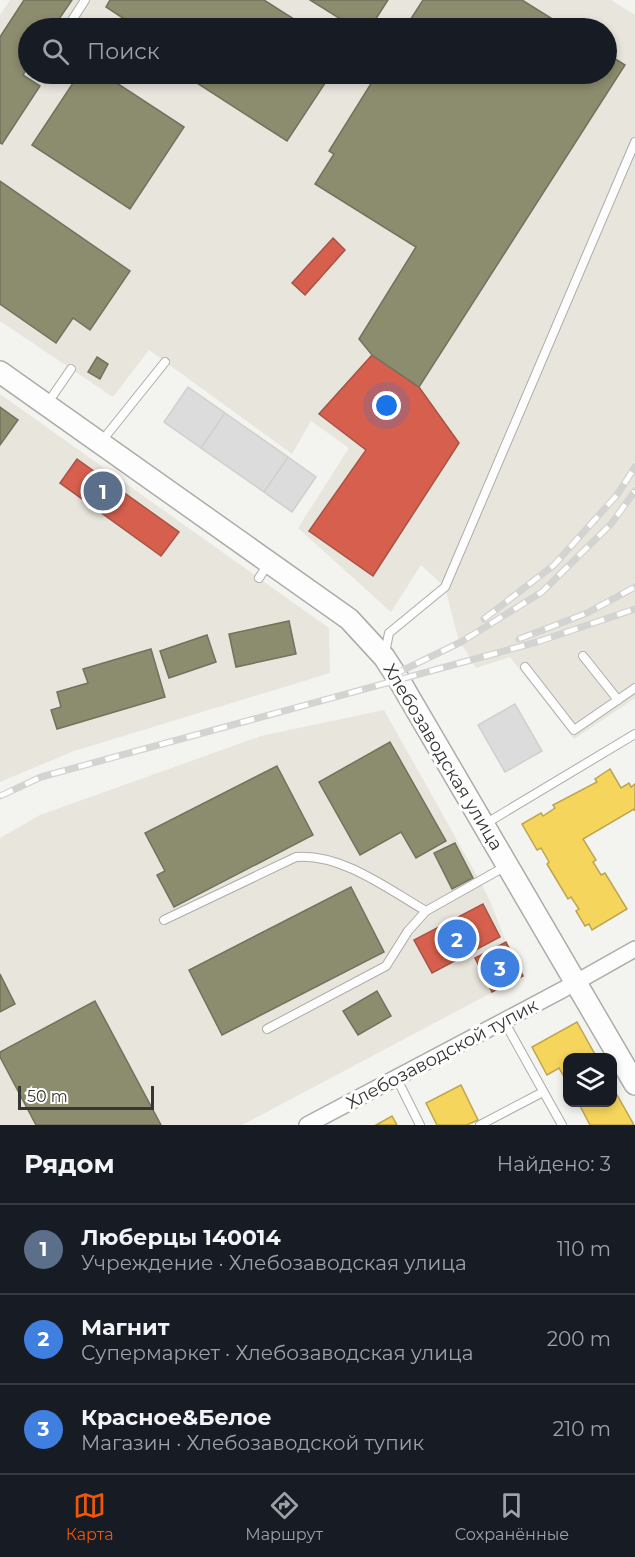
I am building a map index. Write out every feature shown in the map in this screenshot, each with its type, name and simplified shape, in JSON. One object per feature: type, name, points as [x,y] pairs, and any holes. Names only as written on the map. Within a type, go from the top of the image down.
[{"type":"main road","name":"Хлебозаводская улица","points":[[0,372],[100,443],[264,570],[349,619],[384,657],[635,1084]]},
{"type":"street","name":"Хлебозаводской тупик","points":[[307,1125],[635,949]]},
{"type":"lane","points":[[74,18],[86,0]]},
{"type":"lane","points":[[384,657],[389,633],[445,587],[635,141]]},
{"type":"lane","points":[[100,443],[165,362]]},
{"type":"lane","points":[[46,405],[71,369]]},
{"type":"lane","points":[[583,656],[618,700]]},
{"type":"lane","points":[[525,667],[574,730],[635,688]]},
{"type":"lane","points":[[483,825],[635,734]]},
{"type":"lane","points":[[164,920],[296,857],[308,856],[344,865],[426,911]]},
{"type":"lane","points":[[267,1029],[386,966],[408,931],[426,911],[507,865]]},
{"type":"lane","points":[[504,1021],[562,1125]]},
{"type":"lane","points":[[397,1078],[420,1125]]},
{"type":"lane","points":[[480,1125],[543,1092]]},
{"type":"shaded area","points":[[10,0],[611,0],[635,15],[635,698],[574,739],[510,657],[476,668],[458,638],[445,587],[421,565],[391,612],[298,528],[349,448],[311,421],[292,454],[149,350],[113,397],[0,321],[0,15]]},
{"type":"shaded area","points":[[0,394],[329,628],[330,673],[74,751],[0,782]]},
{"type":"shaded area","points":[[384,710],[480,881],[523,976],[242,1125],[0,1125],[0,838],[40,815],[261,736]]},
{"type":"building: Жильё","points":[[610,769],[621,788],[629,783],[631,787],[635,784],[635,811],[634,809],[583,839],[596,860],[593,862],[601,875],[605,873],[627,909],[592,930],[589,924],[585,926],[576,911],[579,909],[571,897],[568,899],[547,864],[549,862],[541,848],[537,850],[522,824],[541,813],[543,816],[555,808],[553,805],[597,782],[595,779]]},
{"type":"building: Жильё","points":[[577,1022],[594,1053],[563,1053],[563,1075],[559,1068],[547,1075],[532,1047]]},
{"type":"building: Жильё","points":[[461,1085],[478,1120],[467,1125],[437,1125],[426,1103]]},
{"type":"building: Жильё","points":[[617,1095],[634,1125],[590,1125],[581,1107],[617,1107]]},
{"type":"building: Жильё","points":[[392,1116],[397,1125],[376,1125]]},
{"type":"building: Торговля","points":[[333,238],[345,250],[305,295],[292,283]]},
{"type":"building: Торговля","points":[[372,355],[419,387],[459,443],[373,576],[309,531],[366,450],[319,414]]},
{"type":"building: Торговля","points":[[77,459],[179,532],[161,556],[60,483]]},
{"type":"building: Торговля","points":[[483,904],[500,937],[432,973],[414,940]]},
{"type":"building: Торговля","points":[[506,942],[523,976],[492,992],[475,958]]},
{"type":"building: Промзона","points":[[24,0],[72,0],[60,18],[18,18],[18,84],[40,86],[2,144],[0,143],[0,37]]},
{"type":"building: Промзона","points":[[110,0],[264,0],[292,18],[123,18],[106,7]]},
{"type":"building: Промзона","points":[[310,0],[388,0],[376,18],[339,18]]},
{"type":"building: Промзона","points":[[423,0],[522,0],[551,18],[411,18]]},
{"type":"building: Промзона","points":[[617,60],[625,65],[617,78]]},
{"type":"building: Промзона","points":[[72,84],[118,84],[184,127],[130,209],[32,145]]},
{"type":"building: Промзона","points":[[199,84],[324,84],[287,141]]},
{"type":"building: Промзона","points":[[371,84],[613,84],[419,387],[372,355],[359,339],[416,247],[315,184],[334,154],[329,151]]},
{"type":"building: Промзона","points":[[0,181],[130,271],[90,330],[73,318],[56,343],[0,304]]},
{"type":"building: Промзона","points":[[97,357],[108,364],[100,379],[88,372]]},
{"type":"building: Промзона","points":[[0,407],[18,420],[0,445]]},
{"type":"building: Промзона","points":[[289,621],[296,654],[236,667],[229,634]]},
{"type":"building: Промзона","points":[[207,635],[216,662],[169,678],[160,651]]},
{"type":"building: Промзона","points":[[151,649],[165,697],[57,729],[51,710],[61,707],[57,692],[88,683],[83,669]]},
{"type":"building: Промзона","points":[[390,742],[446,841],[416,858],[401,832],[360,855],[319,782]]},
{"type":"building: Промзона","points":[[277,766],[313,835],[174,907],[157,875],[165,871],[145,833]]},
{"type":"building: Промзона","points":[[455,843],[473,878],[452,889],[434,853]]},
{"type":"building: Промзона","points":[[351,887],[384,952],[222,1035],[189,970]]},
{"type":"building: Промзона","points":[[0,974],[15,1004],[0,1012]]},
{"type":"building: Промзона","points":[[377,991],[391,1016],[358,1035],[343,1011]]},
{"type":"building: Промзона","points":[[95,1001],[161,1125],[36,1125],[0,1057],[0,1052]]},
{"type":"building: Прочее","points":[[188,387],[225,413],[201,448],[164,422]]},
{"type":"building: Прочее","points":[[225,413],[288,457],[264,492],[201,448]]},
{"type":"building: Прочее","points":[[288,457],[316,477],[292,512],[264,492]]},
{"type":"building: Прочее","points":[[515,704],[542,751],[505,772],[478,725]]},
{"type":"railway","points":[[484,619],[554,565],[617,495],[635,467]]},
{"type":"railway","points":[[391,676],[461,642],[542,592],[611,524],[635,491]]},
{"type":"railway","points":[[519,639],[587,613],[635,587]]},
{"type":"railway","points":[[0,796],[41,777],[537,642],[635,609]]},
{"type":"place","name":"Люберцы 140014","points":[[103,491]]},
{"type":"place","name":"Магнит","points":[[457,939]]},
{"type":"place","name":"Красное&Белое","points":[[500,968]]}]
